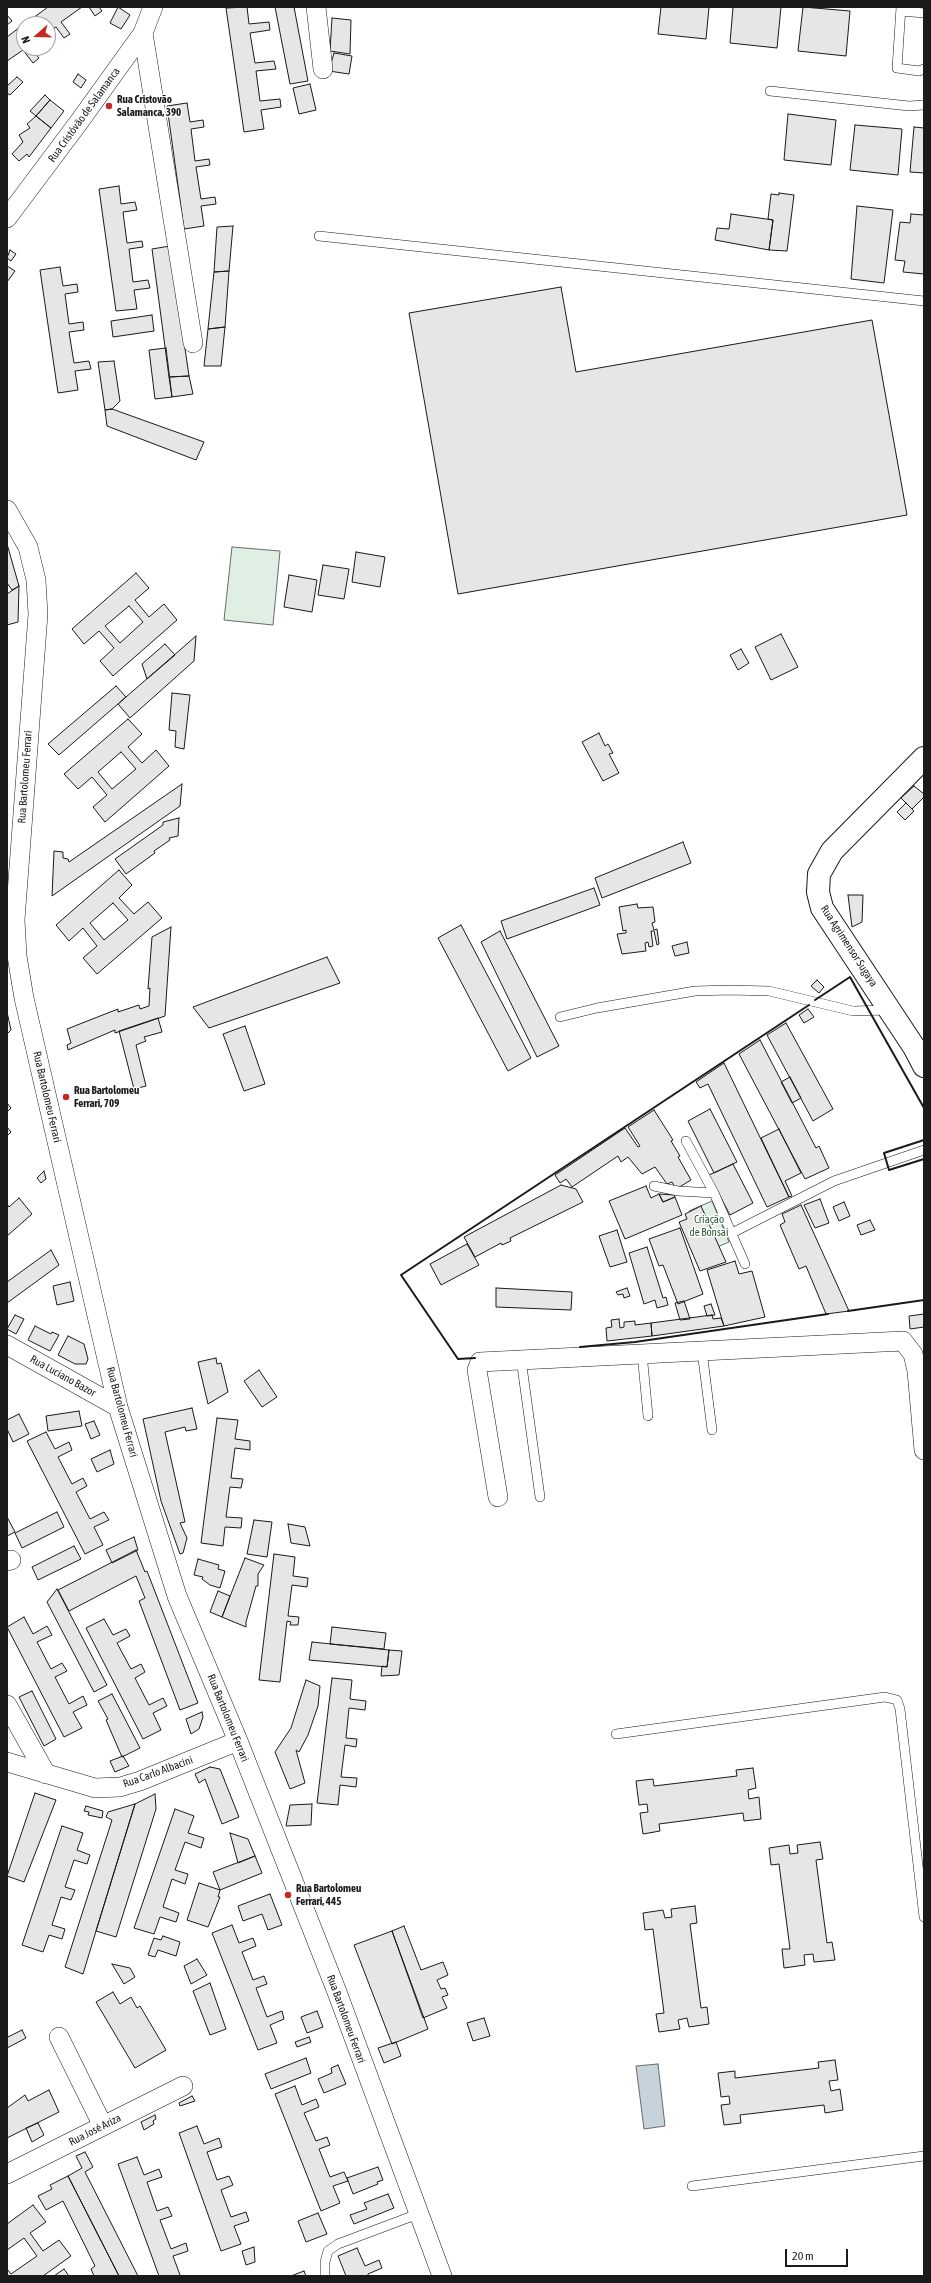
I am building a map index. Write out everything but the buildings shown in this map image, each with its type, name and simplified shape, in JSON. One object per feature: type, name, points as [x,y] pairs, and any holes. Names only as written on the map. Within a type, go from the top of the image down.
[{"type":"main road","name":"Rua Agrimensor Sugaya","points":[[924,758],[832,851],[818,874],[818,892],[822,908],[890,1010],[924,1066]]},
{"type":"street","name":"Rua Cristóvão de Salamanca","points":[[7,218],[143,33],[153,7]]},
{"type":"street","points":[[316,7],[323,68]]},
{"type":"street","points":[[143,33],[193,343]]},
{"type":"street","name":"Rua Bartolomeu Ferrari","points":[[7,510],[28,547],[36,580],[38,614],[15,920],[17,956],[24,998],[118,1407],[177,1596],[238,1741],[337,1992],[442,2276]]},
{"type":"street","points":[[498,1497],[477,1370],[480,1362],[903,1341],[913,1354],[917,1371],[924,1450]]},
{"type":"street","name":"Rua Luciano Bazor","points":[[7,1345],[118,1407]]},
{"type":"street","points":[[7,1704],[46,1774]]},
{"type":"street","name":"Rua Carlo Albacini","points":[[7,1762],[95,1788],[120,1787],[140,1781],[238,1741]]},
{"type":"street","points":[[59,2037],[103,2126]]},
{"type":"street","name":"Rua José Ariza","points":[[7,2174],[183,2086]]},
{"type":"lane","points":[[924,13],[901,9],[896,68],[919,71],[924,69]]},
{"type":"lane","points":[[770,92],[909,106],[924,105]]},
{"type":"lane","points":[[319,236],[924,301]]},
{"type":"lane","points":[[560,1017],[597,1008],[688,992],[729,990],[769,992],[853,1011],[890,1010]]},
{"type":"lane","points":[[686,1141],[714,1194],[745,1264]]},
{"type":"lane","points":[[732,1233],[834,1181],[924,1150]]},
{"type":"lane","points":[[654,1186],[678,1191],[714,1194]]},
{"type":"lane","points":[[702,1351],[712,1430]]},
{"type":"lane","points":[[642,1354],[648,1416]]},
{"type":"lane","points":[[521,1359],[540,1497]]},
{"type":"lane","points":[[616,1734],[885,1697],[897,1700],[900,1709],[924,1917]]},
{"type":"lane","points":[[692,2186],[924,2156]]},
{"type":"lane","points":[[325,2276],[325,2262],[328,2251],[338,2244],[418,2214]]},
{"type":"green space","points":[[232,547],[280,551],[273,625],[224,620]]},
{"type":"green space","name":"Criação de Bonsai","points":[[712,1201],[729,1242],[706,1252],[689,1211]]},
{"type":"shaded area","points":[[658,2064],[665,2126],[644,2129],[636,2066]]},
{"type":"wall","points":[[815,1000],[850,977],[924,1108]]},
{"type":"wall","points":[[475,1358],[458,1359],[401,1275],[809,1005]]},
{"type":"wall","points":[[924,1140],[884,1153],[889,1170],[924,1159]]},
{"type":"wall","points":[[848,1311],[924,1300]]},
{"type":"wall","points":[[580,1347],[635,1342],[828,1314]]},
{"type":"place","name":"Rua Cristovão Salamanca, 390","points":[[109,106]]},
{"type":"place","name":"Rua Bartolomeu Ferrari, 709","points":[[66,1097]]},
{"type":"place","name":"Rua Bartolomeu Ferrari, 445","points":[[288,1895]]}]
